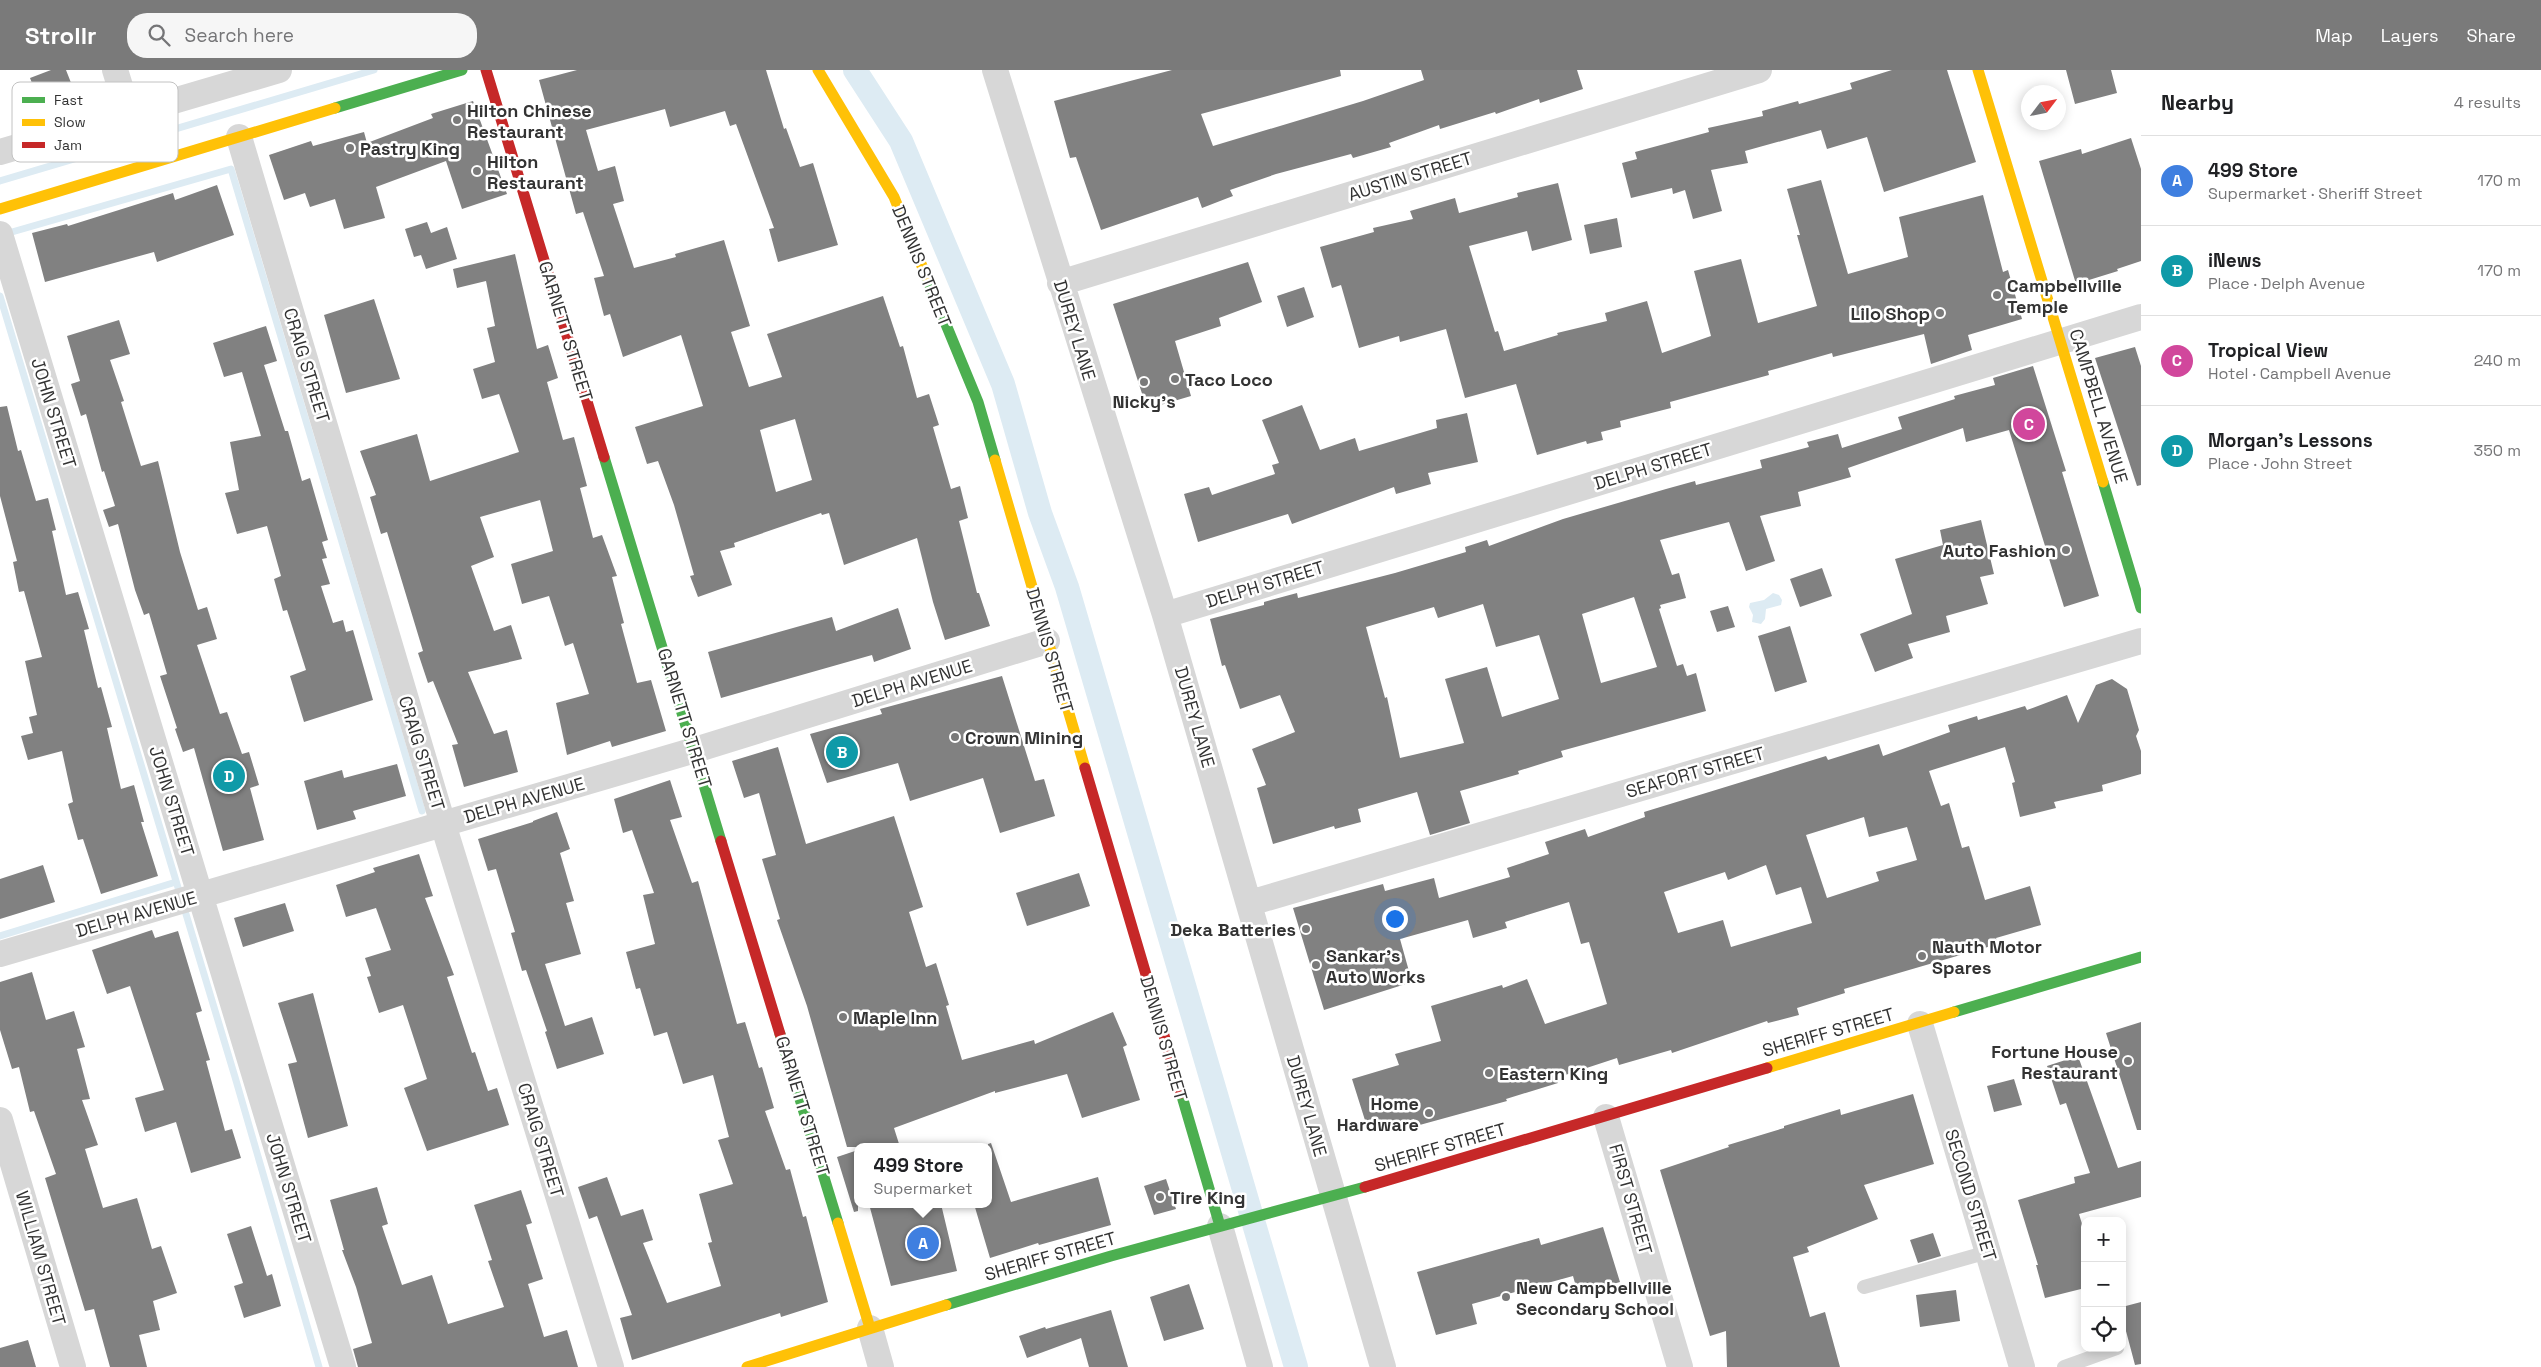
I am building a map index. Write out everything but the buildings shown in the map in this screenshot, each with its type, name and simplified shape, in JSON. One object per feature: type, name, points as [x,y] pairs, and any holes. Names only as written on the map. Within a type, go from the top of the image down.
[{"type":"street","points":[[115,70],[119,82]]},
{"type":"street","points":[[178,100],[279,70]]},
{"type":"street","points":[[178,155],[462,70]]},
{"type":"street","name":"GARNETT STREET","points":[[486,70],[695,750],[881,1367]]},
{"type":"street","name":"DENNIS STREET","points":[[818,70],[894,197],[978,402],[1260,1367]]},
{"type":"street","name":"DUREY LANE","points":[[995,70],[1164,615],[1250,903],[1332,1197],[1383,1367]]},
{"type":"street","name":"AUSTIN STREET","points":[[1060,283],[1759,70]]},
{"type":"street","name":"CAMPBELL AVENUE","points":[[1978,70],[2141,608]]},
{"type":"street","name":"CRAIG STREET","points":[[239,137],[443,824],[611,1367]]},
{"type":"street","points":[[0,152],[12,148]]},
{"type":"street","points":[[0,209],[156,162]]},
{"type":"street","name":"JOHN STREET","points":[[3,243],[189,898],[343,1367]]},
{"type":"street","name":"DELPH STREET","points":[[1164,615],[2141,317]]},
{"type":"street","name":"DELPH AVENUE","points":[[0,954],[695,750],[1047,641]]},
{"type":"street","name":"SEAFORT STREET","points":[[1250,903],[2141,641]]},
{"type":"street","name":"SHERIFF STREET","points":[[748,1367],[960,1300],[1220,1226],[1332,1197],[2141,958]]},
{"type":"street","name":"SECOND STREET","points":[[1920,1024],[2022,1367]]},
{"type":"street","name":"FIRST STREET","points":[[1606,1117],[1680,1367]]},
{"type":"street","name":"WILLIAM STREET","points":[[0,1120],[73,1367]]},
{"type":"lane","points":[[1864,1287],[1988,1252]]},
{"type":"lane","points":[[2064,1367],[2106,1352]]},
{"type":"shaded area","points":[[1773,593],[1779,595],[1782,600],[1781,605],[1766,609],[1765,619],[1761,624],[1752,622],[1753,615],[1749,607],[1750,603],[1764,600]]},
{"type":"waterway","points":[[178,128],[374,70]]},
{"type":"waterway","points":[[855,70],[901,141],[1003,384],[1040,513],[1067,587],[1296,1367]]},
{"type":"waterway","points":[[0,181],[64,162]]},
{"type":"waterway","points":[[5,234],[231,169],[422,811]]},
{"type":"waterway","points":[[0,296],[235,1077],[319,1367]]},
{"type":"waterway","points":[[0,936],[176,882]]},
{"type":"traffic: fast","points":[[335,108],[462,70]]},
{"type":"traffic: fast","points":[[926,276],[978,402],[995,460]]},
{"type":"traffic: fast","points":[[604,457],[721,841]]},
{"type":"traffic: fast","points":[[2103,482],[2141,608]]},
{"type":"traffic: fast","points":[[1954,1012],[2141,957]]},
{"type":"traffic: fast","points":[[780,1034],[838,1223]]},
{"type":"traffic: fast","points":[[1181,1093],[1220,1226]]},
{"type":"traffic: fast","points":[[946,1305],[1111,1256],[1365,1187]]},
{"type":"traffic: slow","points":[[818,70],[894,197],[926,276]]},
{"type":"traffic: slow","points":[[1978,70],[2103,482]]},
{"type":"traffic: slow","points":[[178,155],[335,108]]},
{"type":"traffic: slow","points":[[0,209],[156,162]]},
{"type":"traffic: slow","points":[[995,460],[1085,768]]},
{"type":"traffic: slow","points":[[1767,1068],[1954,1012]]},
{"type":"traffic: slow","points":[[838,1223],[870,1328]]},
{"type":"traffic: slow","points":[[747,1367],[946,1305]]},
{"type":"traffic: jam","points":[[486,70],[604,457]]},
{"type":"traffic: jam","points":[[1085,768],[1181,1093]]},
{"type":"traffic: jam","points":[[721,841],[780,1034]]},
{"type":"traffic: jam","points":[[1365,1187],[1767,1068]]},
{"type":"place","name":"Hilton Chinese Restaurant","points":[[457,120]]},
{"type":"place","name":"Pastry King","points":[[350,148]]},
{"type":"place","name":"Hilton Restaurant","points":[[477,171]]},
{"type":"place","name":"Campbellville Temple","points":[[1997,295]]},
{"type":"place","name":"Lilo Shop","points":[[1940,313]]},
{"type":"place","name":"Taco Loco","points":[[1175,379]]},
{"type":"place","name":"Nicky's","points":[[1144,382]]},
{"type":"place","name":"Tropical View","points":[[2029,424]]},
{"type":"place","name":"Auto Fashion","points":[[2066,550]]},
{"type":"place","name":"Crown Mining","points":[[955,737]]},
{"type":"place","name":"iNews","points":[[842,752]]},
{"type":"place","name":"Morgan's Lessons","points":[[229,776]]},
{"type":"place","name":"Deka Batteries","points":[[1306,929]]},
{"type":"place","name":"Nauth Motor Spares","points":[[1922,956]]},
{"type":"place","name":"Sankar's Auto Works","points":[[1316,965]]},
{"type":"place","name":"Maple Inn","points":[[843,1017]]},
{"type":"place","name":"Fortune House Restaurant","points":[[2128,1061]]},
{"type":"place","name":"Eastern King","points":[[1489,1073]]},
{"type":"place","name":"Home Hardware","points":[[1429,1113]]},
{"type":"place","name":"Tire King","points":[[1160,1197]]},
{"type":"place","name":"499 Store","points":[[923,1243]]},
{"type":"place","name":"New Campbellville Secondary School","points":[[1506,1297]]}]
